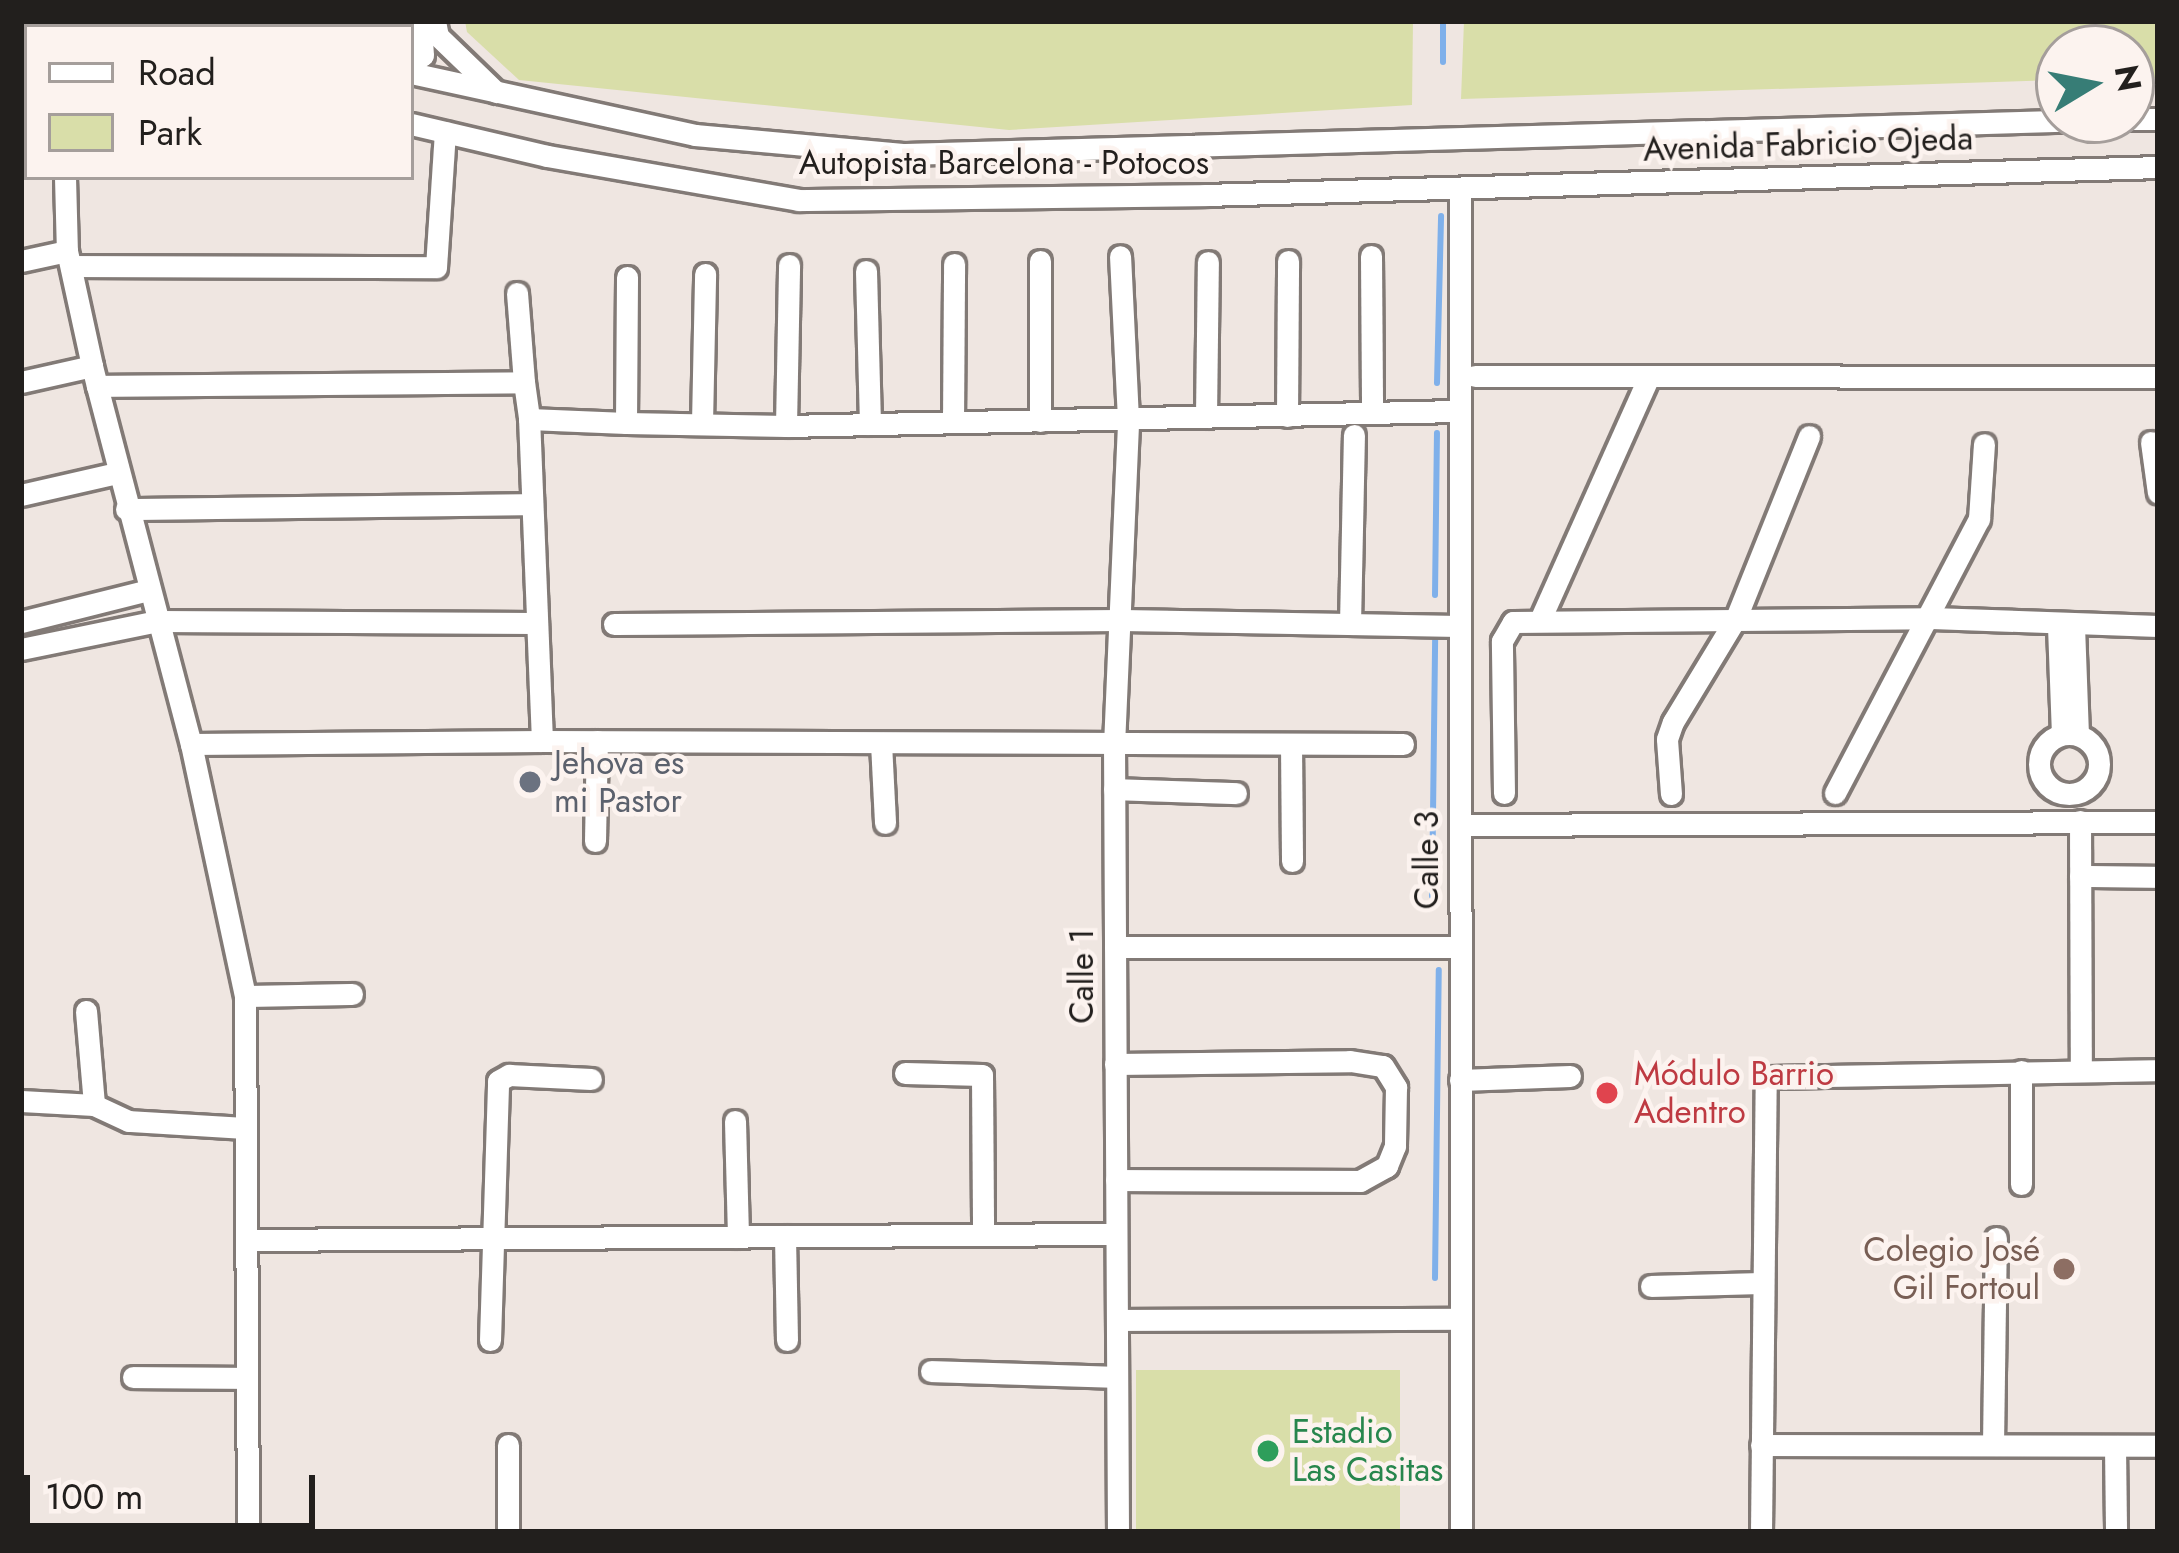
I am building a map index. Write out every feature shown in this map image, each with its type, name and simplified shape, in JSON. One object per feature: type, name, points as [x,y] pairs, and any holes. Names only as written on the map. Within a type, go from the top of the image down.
[{"type":"street","points":[[414,61],[423,55],[426,26]]},
{"type":"street","points":[[426,26],[498,94]]},
{"type":"street","name":"Autopista Barcelona - Potocos","points":[[414,74],[695,135],[905,154],[1457,137]]},
{"type":"street","name":"Avenida Fabricio Ojeda","points":[[1457,137],[2035,121]]},
{"type":"street","name":"Autopista Barcelona - Potocos","points":[[414,125],[798,200],[1460,188]]},
{"type":"street","points":[[21,261],[436,267],[445,132]]},
{"type":"street","name":"Avenida Fabricio Ojeda","points":[[1460,188],[2158,166]]},
{"type":"street","points":[[65,180],[71,259],[95,376],[190,743],[245,996],[248,1532]]},
{"type":"street","name":"Calle 3","points":[[1460,188],[1461,1532]]},
{"type":"street","name":"Calle 1","points":[[1118,1532],[1114,745],[1128,419],[1120,256]]},
{"type":"street","points":[[1371,256],[1372,413]]},
{"type":"street","points":[[1040,261],[1040,421]]},
{"type":"street","points":[[1287,416],[1288,261]]},
{"type":"street","points":[[1206,417],[1208,262]]},
{"type":"street","points":[[953,422],[954,264]]},
{"type":"street","points":[[786,425],[789,266]]},
{"type":"street","points":[[866,272],[871,424]]},
{"type":"street","points":[[702,423],[705,274]]},
{"type":"street","points":[[626,423],[627,277]]},
{"type":"street","points":[[517,293],[529,418],[542,741]]},
{"type":"street","points":[[21,382],[95,376],[524,382]]},
{"type":"street","points":[[1475,376],[2158,377]]},
{"type":"street","points":[[1540,620],[1648,379]]},
{"type":"street","points":[[529,418],[786,425],[1459,412]]},
{"type":"street","points":[[1350,624],[1354,435]]},
{"type":"street","points":[[1671,794],[1666,739],[1736,618],[1809,436]]},
{"type":"street","points":[[2150,442],[2158,493]]},
{"type":"street","points":[[1835,793],[1931,619],[1979,519],[1984,444]]},
{"type":"street","points":[[21,495],[117,473]]},
{"type":"street","points":[[126,509],[530,504]]},
{"type":"street","points":[[21,622],[148,590]]},
{"type":"street","points":[[1504,793],[1502,641],[1513,622],[1931,619],[2158,626]]},
{"type":"street","points":[[614,624],[1120,620],[1459,626]]},
{"type":"street","points":[[21,649],[158,621],[535,623]]},
{"type":"street","points":[[2066,626],[2070,734]]},
{"type":"street","points":[[595,842],[597,742]]},
{"type":"street","points":[[190,743],[1403,744]]},
{"type":"street","points":[[881,743],[885,823]]},
{"type":"street","points":[[1291,744],[1292,861]]},
{"type":"street","points":[[1114,789],[1236,794]]},
{"type":"street","points":[[2080,821],[2080,1070]]},
{"type":"street","points":[[1460,825],[2158,821]]},
{"type":"street","points":[[2080,876],[2158,877]]},
{"type":"street","points":[[1114,946],[1460,947]]},
{"type":"street","points":[[245,996],[352,994]]},
{"type":"street","points":[[86,1010],[94,1105]]},
{"type":"street","points":[[1115,1064],[1350,1061],[1383,1066],[1396,1087],[1395,1146],[1388,1166],[1360,1180],[1116,1180]]},
{"type":"street","points":[[1761,1532],[1760,1283],[1766,1077],[2158,1070]]},
{"type":"street","points":[[2020,1071],[2020,1184]]},
{"type":"street","points":[[905,1073],[982,1075],[983,1234]]},
{"type":"street","points":[[490,1340],[498,1081],[509,1076],[591,1079]]},
{"type":"street","points":[[1460,1080],[1570,1076]]},
{"type":"street","points":[[21,1102],[94,1105],[129,1121],[243,1127]]},
{"type":"street","points":[[735,1121],[738,1237]]},
{"type":"street","points":[[247,1240],[1116,1234]]},
{"type":"street","points":[[785,1236],[787,1340]]},
{"type":"street","points":[[1993,1445],[1996,1238]]},
{"type":"street","points":[[1651,1286],[1760,1283]]},
{"type":"street","points":[[1117,1320],[1460,1319]]},
{"type":"street","points":[[931,1371],[1117,1377]]},
{"type":"street","points":[[134,1377],[247,1378]]},
{"type":"street","points":[[508,1445],[508,1532]]},
{"type":"street","points":[[1761,1445],[2158,1446]]},
{"type":"street","points":[[2115,1446],[2116,1532]]},
{"type":"green space","points":[[465,21],[1413,21],[1412,105],[1009,130],[519,80],[467,32]]},
{"type":"green space","points":[[1464,21],[2158,21],[2158,78],[2155,24],[2035,24],[2035,81],[1461,99]]},
{"type":"green space","name":"Estadio Las Casitas","points":[[1136,1370],[1400,1370],[1400,1532],[1136,1532]]},
{"type":"waterway","points":[[1443,21],[1443,62]]},
{"type":"waterway","points":[[1437,383],[1441,216]]},
{"type":"waterway","points":[[1435,595],[1437,433]]},
{"type":"waterway","points":[[1432,896],[1435,640]]},
{"type":"waterway","points":[[1435,1278],[1439,970]]},
{"type":"place","name":"Jehova es mi Pastor","points":[[530,782]]},
{"type":"place","name":"Módulo Barrio Adentro","points":[[1607,1093]]},
{"type":"place","name":"Colegio José Gil Fortoul","points":[[2064,1269]]},
{"type":"place","name":"Estadio Las Casitas","points":[[1268,1451]]}]
